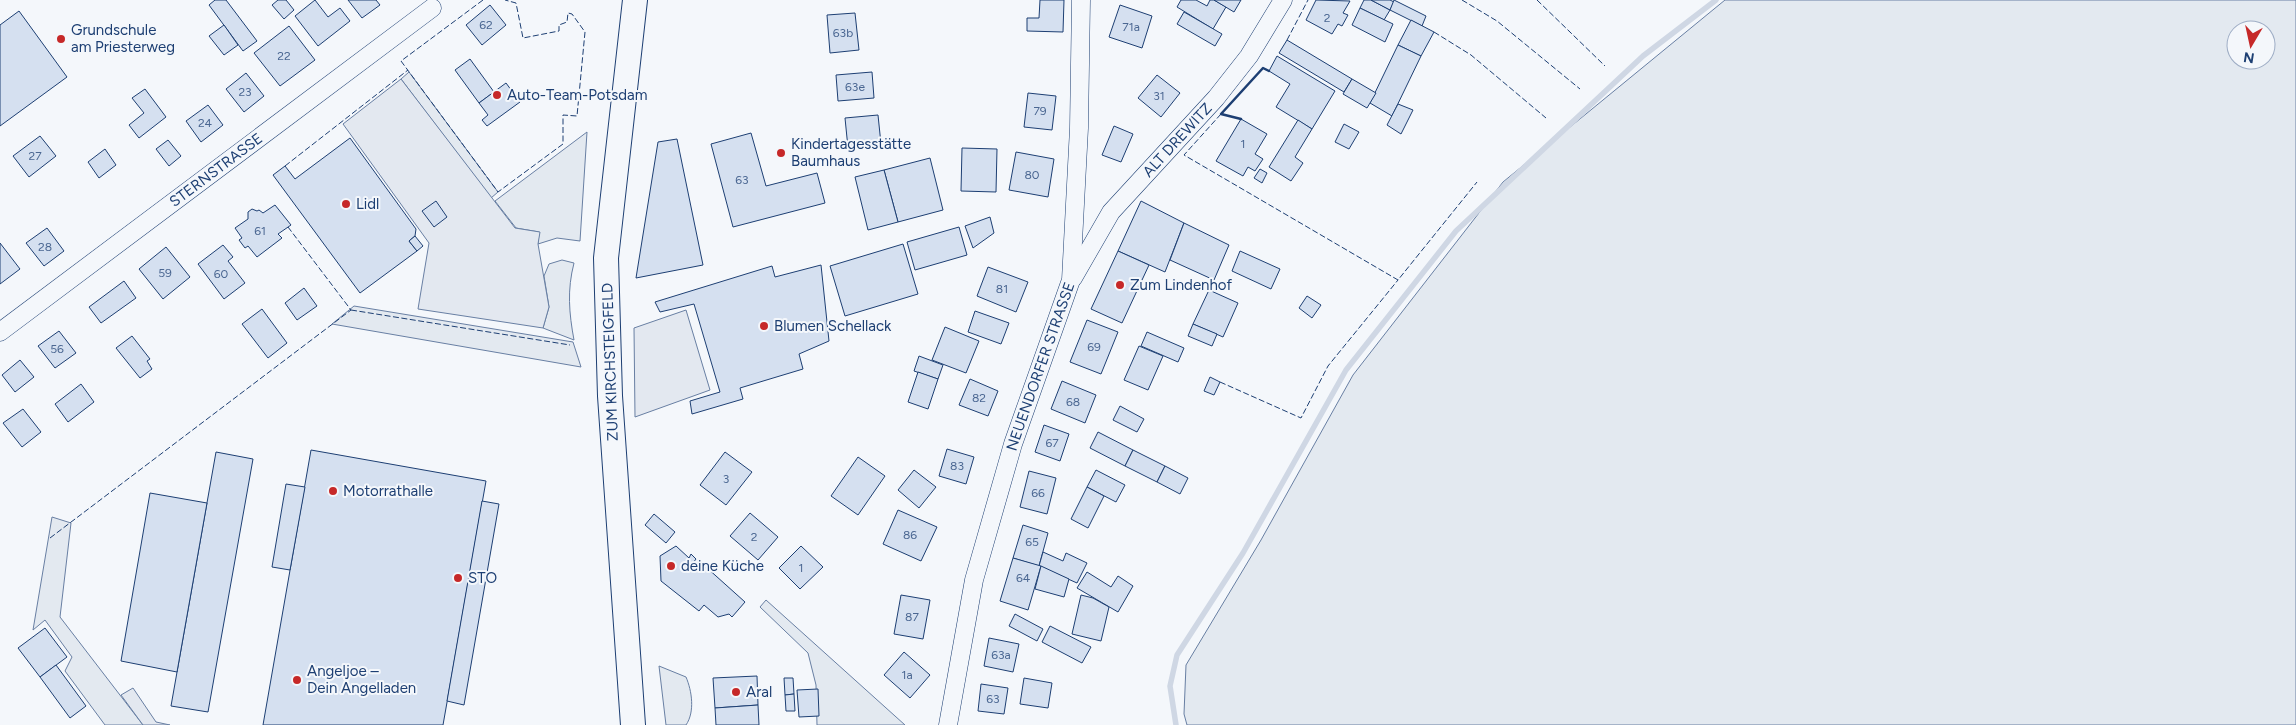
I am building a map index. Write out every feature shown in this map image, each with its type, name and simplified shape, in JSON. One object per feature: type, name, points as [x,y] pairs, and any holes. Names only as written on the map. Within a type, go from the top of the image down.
[{"type":"street","name":"ZUM KIRCHSTEIGFELD","points":[[633,725],[610,396],[606,258],[635,0]]},
{"type":"street","name":"NEUENDORFER STRASSE","points":[[948,725],[974,580],[1013,444],[1071,280],[1079,128],[1081,0]]},
{"type":"street","name":"ALT DREWITZ","points":[[1071,280],[1111,212],[1216,98],[1249,56],[1283,0]]},
{"type":"street","name":"STERNSTRASSE","points":[[0,332],[432,8]]},
{"type":"shaded area","points":[[1725,0],[2296,0],[2296,725],[1187,725],[1184,714],[1186,665],[1261,540],[1353,375],[1503,182]]},
{"type":"shaded area","points":[[409,72],[498,192],[491,198],[401,79]]},
{"type":"shaded area","points":[[401,79],[515,228],[540,232],[538,244],[549,307],[543,328],[418,309],[429,243],[343,124]]},
{"type":"shaded area","points":[[587,132],[580,241],[557,238],[538,244],[539,232],[516,228],[495,201]]},
{"type":"shaded area","points":[[562,260],[574,263],[570,283],[570,302],[574,340],[543,328],[549,307],[544,276],[549,264]]},
{"type":"shaded area","points":[[354,306],[573,342],[581,367],[332,324]]},
{"type":"shaded area","points":[[686,310],[710,390],[635,417],[634,328]]},
{"type":"shaded area","points":[[52,517],[71,523],[60,617],[143,725],[105,725],[65,671],[72,657],[45,620],[33,630]]},
{"type":"shaded area","points":[[766,600],[905,725],[817,725],[816,685],[808,653],[760,607]]},
{"type":"shaded area","points":[[659,666],[686,677],[690,689],[692,708],[686,725],[666,725]]},
{"type":"shaded area","points":[[133,688],[156,722],[170,725],[143,725],[121,695]]},
{"type":"building","points":[[215,0],[226,0],[257,41],[243,51],[209,5]]},
{"type":"building","points":[[278,0],[286,0],[294,10],[284,19],[272,5]]},
{"type":"building","points":[[315,0],[328,17],[340,8],[350,21],[318,46],[295,16]]},
{"type":"building","points":[[348,0],[376,0],[380,5],[362,18]]},
{"type":"building","points":[[1040,0],[1064,0],[1063,32],[1027,31],[1027,18],[1039,18]]},
{"type":"building","points":[[1181,0],[1196,0],[1207,6],[1210,0],[1214,0],[1226,7],[1213,29],[1177,7]]},
{"type":"building","points":[[1214,0],[1241,0],[1234,12]]},
{"type":"building","points":[[1316,0],[1350,1],[1343,13],[1348,15],[1342,26],[1338,24],[1332,34],[1306,20]]},
{"type":"building","points":[[1364,0],[1371,0],[1390,10],[1384,20],[1360,8]]},
{"type":"building","points":[[1371,0],[1390,0],[1394,2],[1390,10]]},
{"type":"building","points":[[1394,0],[1426,16],[1422,26],[1390,10]]},
{"type":"building","points":[[490,5],[506,25],[482,45],[466,25]]},
{"type":"building","points":[[1120,5],[1152,16],[1142,48],[1109,37]]},
{"type":"building","points":[[1360,8],[1393,24],[1385,42],[1352,25]]},
{"type":"building","points":[[19,11],[67,77],[0,126],[0,25]]},
{"type":"building","points":[[1184,12],[1222,34],[1215,46],[1177,24]]},
{"type":"building","points":[[855,13],[859,50],[830,53],[827,15]]},
{"type":"building","points":[[1411,20],[1434,32],[1421,56],[1398,45]]},
{"type":"building","points":[[224,25],[238,45],[224,55],[209,36]]},
{"type":"building","points":[[289,26],[315,60],[280,86],[254,53]]},
{"type":"building","points":[[1287,40],[1352,79],[1344,92],[1279,53]]},
{"type":"building","points":[[1398,45],[1421,56],[1392,116],[1370,103]]},
{"type":"building","points":[[1277,56],[1335,91],[1312,129],[1276,107],[1290,84],[1269,71]]},
{"type":"building","points":[[470,59],[494,92],[479,103],[455,70]]},
{"type":"building","points":[[872,72],[874,98],[838,101],[836,75]]},
{"type":"building","points":[[246,73],[264,96],[244,112],[226,89]]},
{"type":"building","points":[[1157,75],[1180,93],[1161,117],[1138,98]]},
{"type":"building","points":[[1352,79],[1376,93],[1367,108],[1343,94]]},
{"type":"building","points":[[506,83],[520,102],[487,126],[482,120],[488,115],[479,103]]},
{"type":"building","points":[[145,89],[166,117],[139,138],[129,125],[144,113],[132,98]]},
{"type":"building","points":[[1028,93],[1056,96],[1052,130],[1024,127]]},
{"type":"building","points":[[1398,104],[1413,110],[1401,134],[1387,125]]},
{"type":"building","points":[[208,105],[223,125],[201,142],[186,121]]},
{"type":"building","points":[[878,115],[881,144],[848,148],[845,118]]},
{"type":"building","points":[[1241,119],[1267,134],[1255,154],[1263,159],[1255,171],[1248,167],[1243,176],[1216,161]]},
{"type":"building","points":[[1298,120],[1312,129],[1295,157],[1303,163],[1291,181],[1269,167]]},
{"type":"building","points":[[1344,124],[1359,132],[1349,149],[1335,142]]},
{"type":"building","points":[[1114,126],[1133,134],[1121,162],[1102,155]]},
{"type":"building","points":[[751,133],[766,186],[817,173],[825,203],[733,227],[711,144]]},
{"type":"building","points":[[40,136],[56,156],[29,177],[13,156]]},
{"type":"building","name":"Lidl","points":[[350,138],[416,229],[415,236],[409,241],[417,251],[360,293],[273,175],[285,166],[295,179]]},
{"type":"building","points":[[677,139],[703,265],[636,278],[658,142]]},
{"type":"building","points":[[168,140],[181,156],[169,166],[156,149]]},
{"type":"building","points":[[962,148],[997,149],[996,192],[961,191]]},
{"type":"building","points":[[105,149],[116,165],[99,178],[88,162]]},
{"type":"building","points":[[1016,152],[1054,159],[1048,197],[1009,190]]},
{"type":"building","points":[[930,158],[943,210],[898,222],[884,170]]},
{"type":"building","points":[[1260,169],[1267,173],[1262,183],[1254,178]]},
{"type":"building","points":[[884,170],[898,222],[868,230],[855,177]]},
{"type":"building","points":[[436,201],[447,217],[434,227],[422,211]]},
{"type":"building","points":[[1141,201],[1184,223],[1165,272],[1118,251]]},
{"type":"building","points":[[275,205],[291,225],[278,234],[282,238],[257,257],[248,246],[245,248],[239,240],[242,238],[235,228],[248,219],[248,212],[252,209],[263,213]]},
{"type":"building","points":[[990,217],[994,233],[973,248],[965,226]]},
{"type":"building","points":[[1184,223],[1229,245],[1214,280],[1170,260]]},
{"type":"building","points":[[959,227],[967,255],[915,270],[907,242]]},
{"type":"building","points":[[47,228],[64,251],[44,266],[26,243]]},
{"type":"building","points":[[415,236],[423,246],[417,251],[409,241]]},
{"type":"building","points":[[0,243],[20,269],[0,284]]},
{"type":"building","points":[[903,244],[918,294],[845,316],[830,266]]},
{"type":"building","points":[[223,245],[233,257],[228,261],[245,283],[224,299],[198,264]]},
{"type":"building","points":[[166,247],[190,277],[163,299],[139,269]]},
{"type":"building","points":[[1118,251],[1149,265],[1122,323],[1091,309]]},
{"type":"building","points":[[1240,251],[1280,269],[1271,289],[1232,271]]},
{"type":"building","name":"Blumen Schellack","points":[[821,265],[829,341],[799,354],[803,369],[740,388],[743,399],[692,414],[690,401],[720,392],[694,304],[660,312],[655,302],[772,266],[775,277]]},
{"type":"building","points":[[988,267],[1028,282],[1016,312],[977,296]]},
{"type":"building","points":[[124,281],[136,298],[101,323],[89,307]]},
{"type":"building","points":[[304,288],[317,306],[297,320],[285,303]]},
{"type":"building","points":[[1209,290],[1238,303],[1223,337],[1193,324]]},
{"type":"building","points":[[1307,296],[1321,305],[1312,318],[1299,308]]},
{"type":"building","points":[[262,309],[287,343],[268,358],[242,324]]},
{"type":"building","points":[[975,311],[1009,323],[1001,344],[968,332]]},
{"type":"building","points":[[1087,320],[1118,332],[1101,374],[1070,362]]},
{"type":"building","points":[[1193,324],[1217,334],[1212,346],[1188,336]]},
{"type":"building","points":[[945,327],[979,341],[966,373],[932,360]]},
{"type":"building","points":[[59,331],[76,353],[55,368],[38,346]]},
{"type":"building","points":[[1147,332],[1184,348],[1178,362],[1141,346]]},
{"type":"building","points":[[132,336],[150,359],[147,361],[152,369],[140,378],[116,348]]},
{"type":"building","points":[[1139,346],[1163,356],[1148,390],[1124,380]]},
{"type":"building","points":[[919,356],[943,365],[938,379],[914,371]]},
{"type":"building","points":[[20,360],[34,377],[15,392],[2,375]]},
{"type":"building","points":[[918,372],[938,379],[928,409],[908,402]]},
{"type":"building","points":[[1210,377],[1220,382],[1214,395],[1204,391]]},
{"type":"building","points":[[970,379],[998,391],[988,416],[959,405]]},
{"type":"building","points":[[1062,381],[1096,395],[1085,423],[1051,409]]},
{"type":"building","points":[[81,384],[94,402],[68,422],[55,404]]},
{"type":"building","points":[[1120,406],[1144,419],[1137,432],[1113,420]]},
{"type":"building","points":[[23,409],[41,432],[22,447],[3,423]]},
{"type":"building","points":[[1044,425],[1069,434],[1060,461],[1035,452]]},
{"type":"building","points":[[1098,432],[1133,450],[1125,466],[1090,448]]},
{"type":"building","points":[[947,449],[974,457],[966,484],[939,476]]},
{"type":"building","points":[[311,450],[486,481],[443,725],[263,725]]},
{"type":"building","points":[[1133,450],[1165,466],[1157,482],[1125,466]]},
{"type":"building","points":[[216,452],[253,459],[208,712],[171,706]]},
{"type":"building","points":[[725,452],[752,472],[726,505],[700,485]]},
{"type":"building","points":[[858,457],[885,476],[858,515],[831,496]]},
{"type":"building","points":[[1165,466],[1188,478],[1180,494],[1157,482]]},
{"type":"building","points":[[914,470],[936,487],[919,508],[898,490]]},
{"type":"building","points":[[1096,470],[1125,485],[1116,502],[1087,487]]},
{"type":"building","points":[[1029,471],[1056,478],[1047,514],[1020,507]]},
{"type":"building","points":[[286,484],[305,487],[290,570],[272,567]]},
{"type":"building","points":[[1087,487],[1104,496],[1088,528],[1071,519]]},
{"type":"building","points":[[150,493],[207,503],[177,672],[121,661]]},
{"type":"building","points":[[482,501],[499,504],[464,705],[447,701]]},
{"type":"building","points":[[898,510],[937,527],[921,561],[883,544]]},
{"type":"building","points":[[750,513],[778,537],[758,560],[730,536]]},
{"type":"building","points":[[654,514],[675,532],[666,543],[645,525]]},
{"type":"building","points":[[1023,525],[1048,533],[1039,566],[1013,558]]},
{"type":"building","points":[[676,546],[689,558],[691,554],[696,559],[693,563],[703,571],[706,567],[745,602],[732,617],[729,614],[718,617],[704,605],[699,611],[661,581],[660,556]]},
{"type":"building","points":[[801,546],[823,567],[800,589],[779,568]]},
{"type":"building","points":[[1043,552],[1063,561],[1066,553],[1087,563],[1077,583],[1039,566]]},
{"type":"building","points":[[1013,558],[1041,566],[1028,610],[1000,601]]},
{"type":"building","points":[[1041,566],[1069,579],[1064,597],[1035,589]]},
{"type":"building","points":[[1087,572],[1111,587],[1118,576],[1133,586],[1118,612],[1077,588]]},
{"type":"building","points":[[901,595],[930,600],[923,639],[894,634]]},
{"type":"building","points":[[1081,595],[1093,598],[1109,607],[1101,641],[1072,634]]},
{"type":"building","points":[[1015,614],[1043,629],[1037,641],[1009,626]]},
{"type":"building","points":[[1050,626],[1091,647],[1082,663],[1042,642]]},
{"type":"building","points":[[45,628],[67,657],[40,677],[18,648]]},
{"type":"building","points":[[989,638],[1019,644],[1013,672],[984,666]]},
{"type":"building","points":[[904,652],[930,675],[910,698],[884,675]]},
{"type":"building","points":[[56,665],[86,706],[70,718],[40,677]]},
{"type":"building","name":"Aral","points":[[757,676],[758,705],[715,708],[713,678]]},
{"type":"building","points":[[784,678],[793,678],[794,694],[785,695]]},
{"type":"building","points":[[1024,678],[1052,683],[1048,708],[1020,704]]},
{"type":"building","points":[[981,684],[1008,688],[1004,714],[978,711]]},
{"type":"building","points":[[818,689],[819,716],[799,717],[797,690]]},
{"type":"building","points":[[794,694],[795,711],[786,711],[785,695]]},
{"type":"building","points":[[758,705],[759,725],[716,725],[715,708]]},
{"type":"waterway","points":[[1176,725],[1170,686],[1177,655],[1243,553],[1346,370],[1456,231],[1643,56],[1716,0]]},
{"type":"fence","points":[[483,0],[401,61],[498,192],[563,144],[563,115],[577,116],[585,32],[572,14],[568,13],[567,22],[559,25],[559,31],[523,38],[516,3],[505,0]]},
{"type":"fence","points":[[1287,40],[1308,0]]},
{"type":"fence","points":[[1462,0],[1497,21],[1580,89]]},
{"type":"fence","points":[[1537,0],[1605,66]]},
{"type":"fence","points":[[1434,32],[1471,55],[1546,118]]},
{"type":"fence","points":[[285,166],[408,70]]},
{"type":"fence","points":[[1221,114],[1184,155],[1398,280],[1477,182]]},
{"type":"fence","points":[[50,538],[351,310],[288,227]]},
{"type":"fence","points":[[1220,382],[1301,418],[1328,366],[1398,280]]},
{"type":"fence","points":[[351,310],[570,345]]},
{"type":"wall","points":[[1241,119],[1221,114],[1263,68],[1269,71]]},
{"type":"place","name":"Grundschule am Priesterweg","points":[[61,39]]},
{"type":"place","name":"Auto-Team-Potsdam","points":[[497,95]]},
{"type":"place","name":"Kindertagesstätte Baumhaus","points":[[781,153]]},
{"type":"place","name":"Lidl","points":[[346,204]]},
{"type":"place","name":"Zum Lindenhof","points":[[1120,285]]},
{"type":"place","name":"Blumen Schellack","points":[[764,326]]},
{"type":"place","name":"Motorrathalle","points":[[333,491]]},
{"type":"place","name":"deine Küche","points":[[671,566]]},
{"type":"place","name":"STO","points":[[458,578]]},
{"type":"place","name":"Angeljoe – Dein Angelladen","points":[[297,680]]},
{"type":"place","name":"Aral","points":[[736,692]]}]
